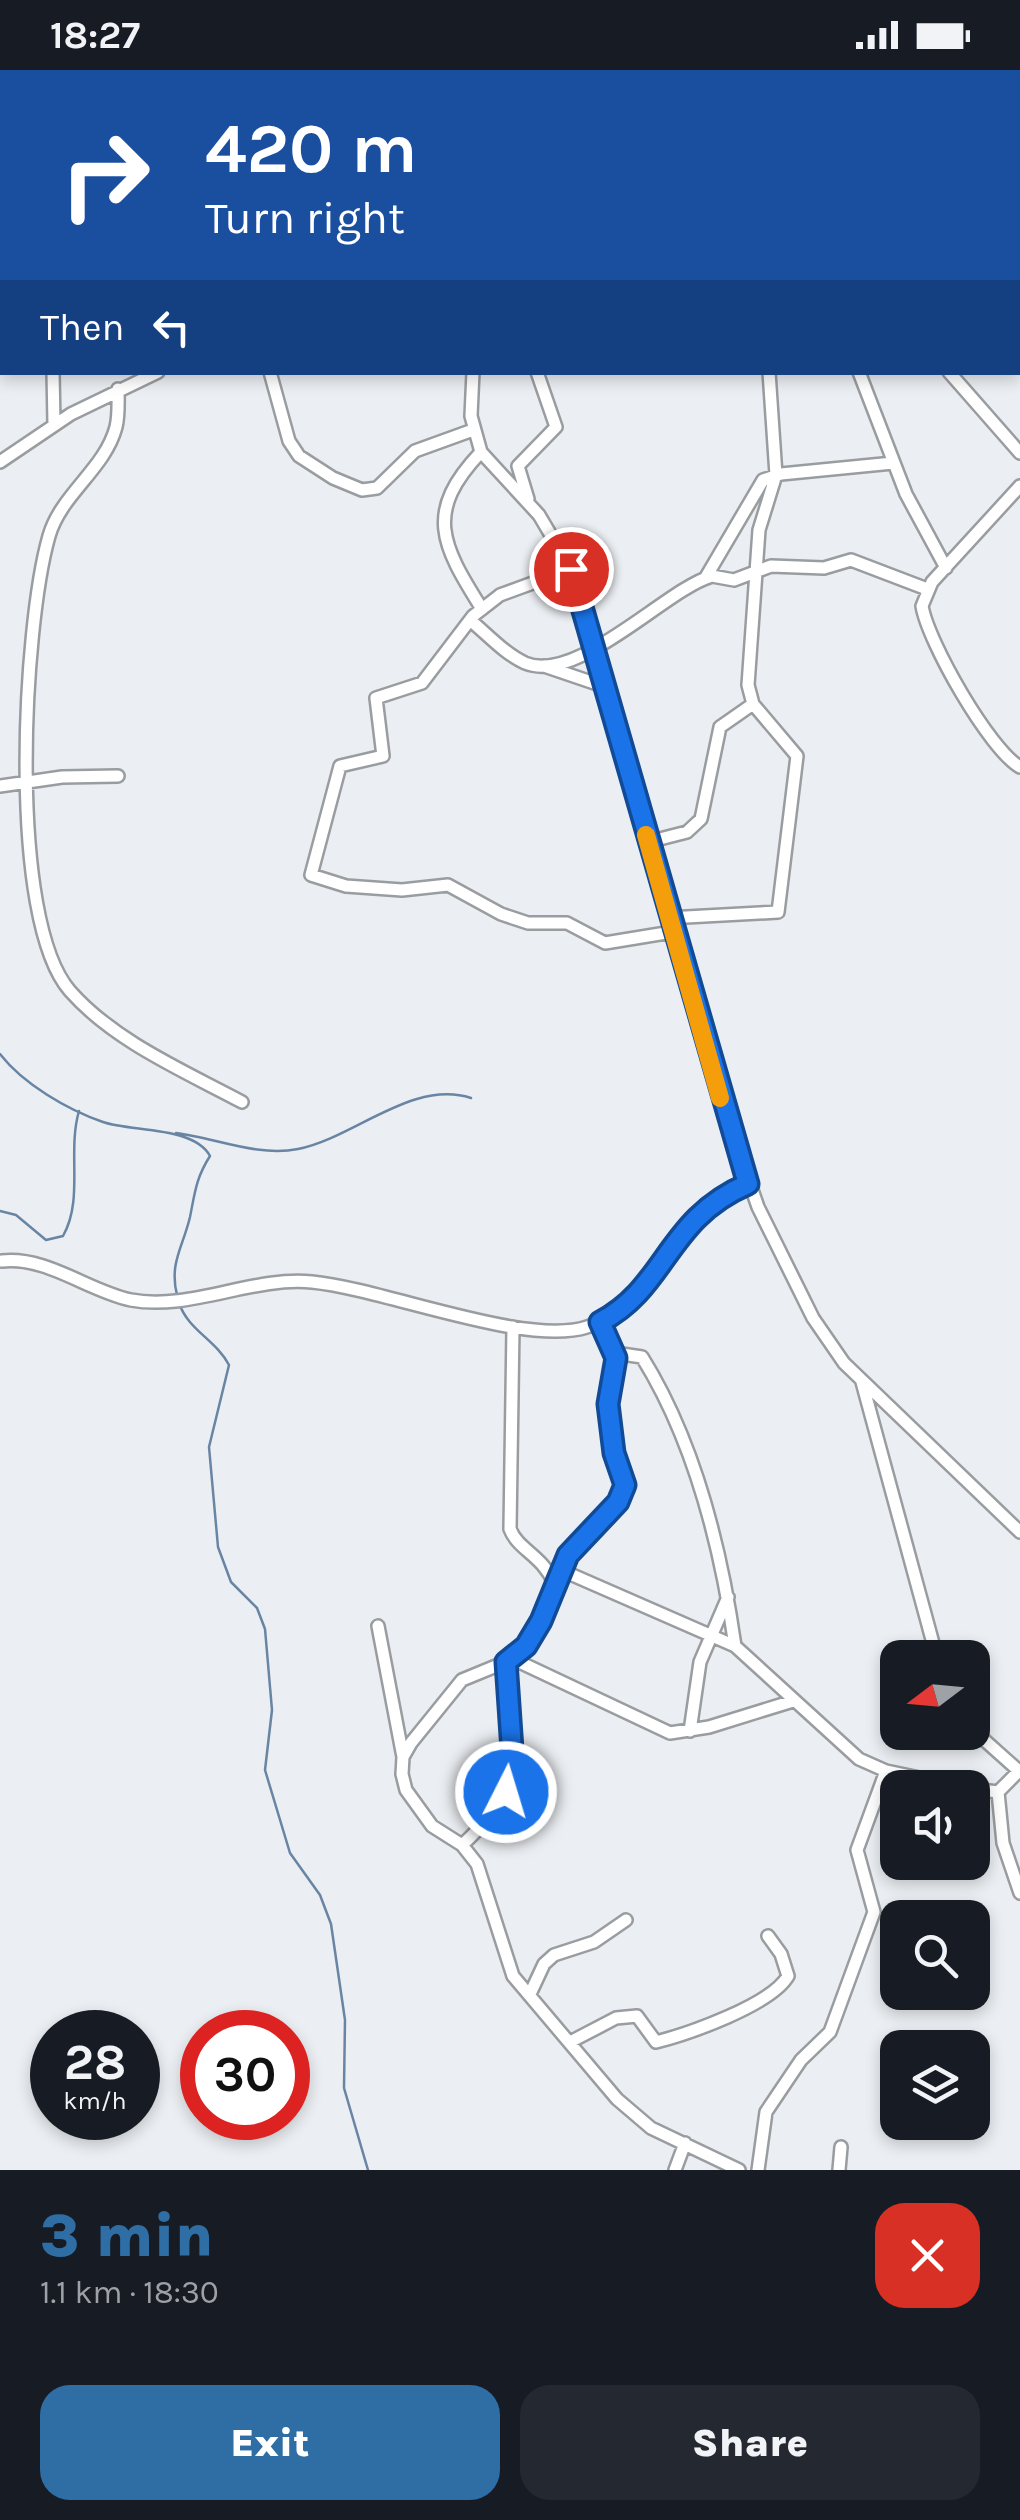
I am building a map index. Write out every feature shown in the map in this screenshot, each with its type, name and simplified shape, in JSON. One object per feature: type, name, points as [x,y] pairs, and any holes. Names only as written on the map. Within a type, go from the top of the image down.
[{"type":"street","points":[[52,375],[54,424]]},
{"type":"street","points":[[0,462],[54,424],[151,375]]},
{"type":"street","points":[[271,375],[288,441],[299,456],[333,478],[362,490],[377,488],[416,451],[473,430]]},
{"type":"street","points":[[473,375],[473,430],[484,457],[552,532],[571,569],[672,932],[748,1184],[813,1318],[862,1382],[1020,1532]]},
{"type":"street","points":[[518,466],[556,427],[539,375]]},
{"type":"street","points":[[668,918],[778,912],[797,756],[753,704],[748,685],[759,530],[776,474],[768,375]]},
{"type":"street","points":[[861,375],[893,463],[946,568]]},
{"type":"street","points":[[952,375],[1020,453]]},
{"type":"street","points":[[118,389],[112,437],[57,513],[39,580],[28,654],[26,836],[46,944],[58,975],[111,1027],[242,1102]]},
{"type":"street","points":[[484,457],[518,466]]},
{"type":"street","points":[[482,609],[453,557],[442,511],[449,491],[484,457]]},
{"type":"street","points":[[540,665],[594,650],[706,577],[754,492],[776,474],[893,463]]},
{"type":"street","points":[[518,466],[529,503]]},
{"type":"street","points":[[1020,486],[922,597],[924,617],[939,650],[1000,751],[1020,767]]},
{"type":"street","points":[[706,577],[734,580],[771,566],[824,568],[851,560],[927,589]]},
{"type":"street","points":[[571,569],[500,594],[470,620],[422,683],[376,698],[383,756],[340,766],[312,875],[346,886],[402,890],[448,884],[501,914],[528,923],[567,923],[606,944],[672,932]]},
{"type":"street","points":[[470,620],[524,663],[603,686]]},
{"type":"street","points":[[648,842],[696,828],[702,819],[720,726],[753,704]]},
{"type":"street","points":[[0,786],[27,780],[118,776]]},
{"type":"street","points":[[2,1261],[33,1262],[117,1296],[163,1300],[276,1282],[314,1282],[552,1332],[600,1322],[636,1294],[697,1214],[711,1202],[748,1184]]},
{"type":"street","points":[[403,1757],[462,1680],[510,1660],[541,1621],[568,1555],[618,1502],[625,1485],[614,1453],[608,1404],[616,1353],[600,1322]]},
{"type":"street","points":[[513,1326],[510,1529],[514,1539],[546,1562],[554,1583]]},
{"type":"street","points":[[616,1353],[636,1352],[648,1368],[696,1477],[728,1597],[734,1646]]},
{"type":"street","points":[[862,1382],[932,1640]]},
{"type":"street","points":[[546,1562],[568,1555]]},
{"type":"street","points":[[560,1570],[734,1646],[847,1752],[884,1770]]},
{"type":"street","points":[[690,1732],[698,1673],[728,1597]]},
{"type":"street","points":[[378,1626],[406,1790],[432,1826],[462,1845],[486,1886],[508,1966],[617,2099],[641,2122],[739,2170]]},
{"type":"street","points":[[510,1660],[659,1730],[690,1732],[793,1701]]},
{"type":"street","points":[[462,1845],[488,1822],[506,1792],[512,1750],[510,1660]]},
{"type":"street","points":[[990,1744],[1020,1771],[998,1792]]},
{"type":"street","points":[[758,2170],[766,2112],[801,2060],[830,2032],[874,1912],[857,1850],[880,1787]]},
{"type":"street","points":[[990,1791],[998,1792]]},
{"type":"street","points":[[998,1792],[1004,1843],[1020,1894]]},
{"type":"street","points":[[530,1994],[544,1964],[554,1955],[594,1942],[626,1920]]},
{"type":"street","points":[[572,2041],[616,2018],[637,2016],[656,2042],[688,2034],[758,2000],[788,1976],[781,1954],[768,1936]]},
{"type":"street","points":[[675,2170],[684,2143]]},
{"type":"street","points":[[838,2170],[841,2147]]},
{"type":"waterway","points":[[0,1054],[33,1086],[75,1111],[115,1125],[190,1139],[210,1156],[199,1178],[176,1264],[177,1295]]},
{"type":"waterway","points":[[176,1133],[252,1149],[283,1151],[319,1143],[427,1096],[471,1098]]},
{"type":"waterway","points":[[0,1211],[16,1215],[46,1240],[63,1236],[73,1207],[79,1111]]},
{"type":"waterway","points":[[179,1303],[189,1321],[229,1365],[209,1447],[218,1547],[231,1582],[257,1608],[265,1629],[272,1710],[265,1770],[290,1853],[320,1895],[331,1924],[345,2020],[344,2088],[368,2170]]},
{"type":"slow traffic","points":[[646,835],[720,1098]]},
{"type":"route","points":[[506,1792],[512,1750],[506,1662],[526,1646],[541,1621],[568,1555],[618,1502],[625,1485],[614,1453],[608,1404],[616,1353],[600,1322],[627,1305],[646,1284],[697,1214],[711,1202],[748,1184],[687,984],[571,569]]}]
